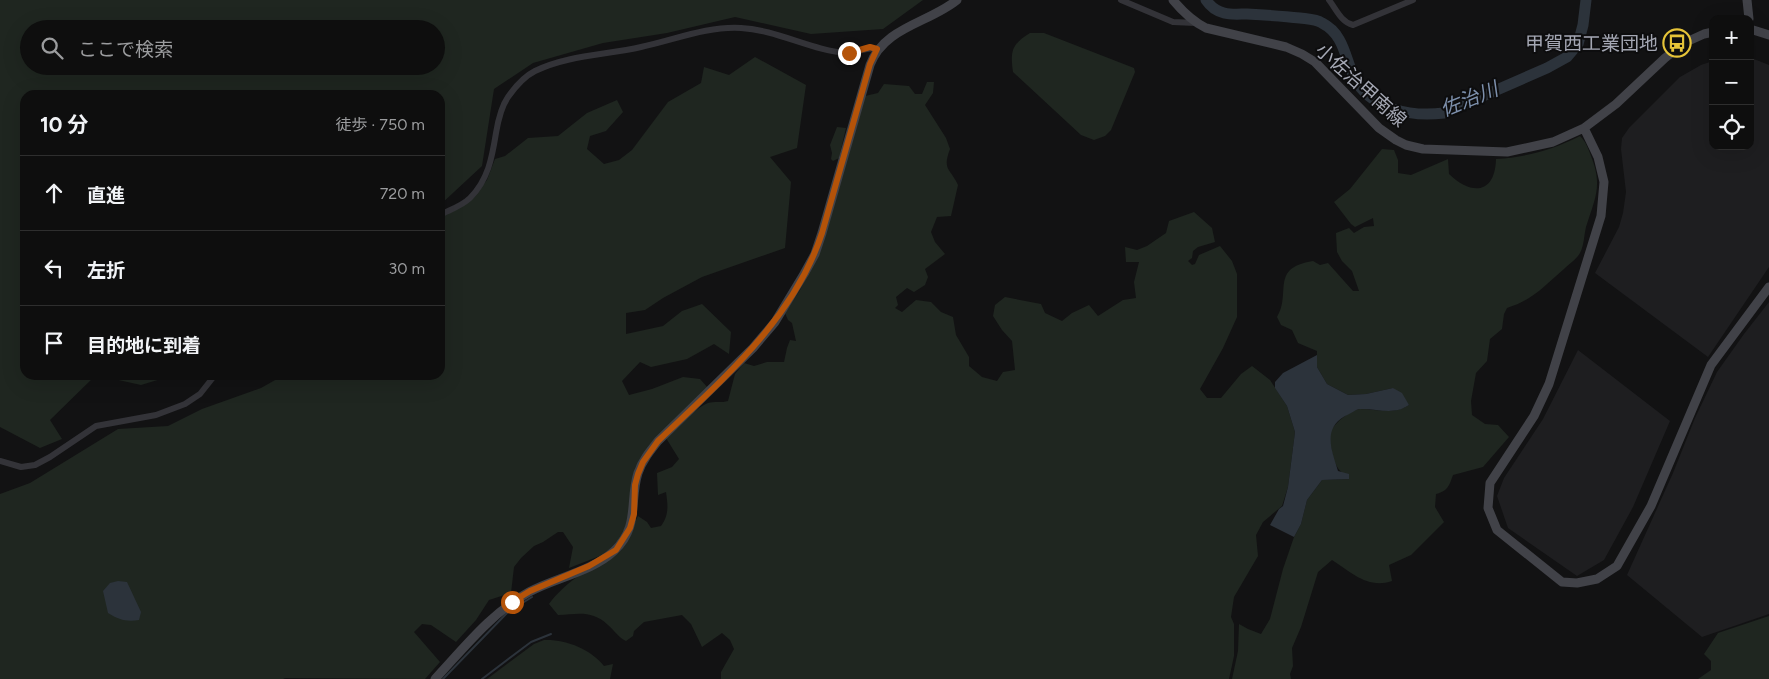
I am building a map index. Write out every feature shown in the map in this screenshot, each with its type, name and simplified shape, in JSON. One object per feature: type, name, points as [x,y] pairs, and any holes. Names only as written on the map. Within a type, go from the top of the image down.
[{"type":"street","points":[[435,679],[474,636],[512,602],[530,591],[602,560],[616,550],[630,528],[634,514],[635,485],[638,474],[649,452],[753,348],[774,322],[816,254],[870,64],[877,49],[891,37],[947,8],[957,0]]},
{"type":"street","points":[[1121,0],[1173,22],[1196,23]]},
{"type":"street","name":"小佐治甲南線","points":[[1173,0],[1183,13],[1206,28],[1286,47],[1316,62],[1379,128],[1406,145],[1423,149],[1508,152],[1553,142],[1584,128],[1616,104],[1665,58],[1684,43],[1709,33]]},
{"type":"street","points":[[1329,0],[1344,20],[1353,25],[1413,0]]},
{"type":"street","points":[[1747,0],[1749,15]]},
{"type":"street","points":[[445,212],[469,199],[485,178],[491,163],[499,119],[506,99],[521,80],[553,64],[575,58],[641,47],[708,30],[725,28],[764,30],[831,50],[849,53],[870,47],[877,49]]},
{"type":"street","points":[[1754,30],[1769,35]]},
{"type":"street","points":[[1584,128],[1598,157],[1604,182],[1601,216],[1549,384],[1534,416],[1490,483],[1488,508],[1497,530],[1562,582],[1577,583],[1597,578],[1617,566],[1650,506],[1711,365],[1769,287]]},
{"type":"street","points":[[0,461],[21,467],[35,465],[96,426],[156,415],[185,404],[200,394],[211,380]]},
{"type":"shaded area","points":[[0,0],[923,0],[883,29],[811,34],[735,17],[667,33],[603,43],[533,63],[494,89],[482,166],[445,200],[445,90],[20,90],[20,380],[91,380],[50,420],[62,439],[40,448],[0,427]]},
{"type":"shaded area","points":[[1030,33],[1044,33],[1134,68],[1135,72],[1111,130],[1105,136],[1094,140],[1081,135],[1013,72],[1012,53],[1019,41]]},
{"type":"shaded area","points":[[755,57],[806,85],[797,148],[770,157],[791,182],[785,248],[702,277],[645,310],[626,313],[626,334],[663,326],[682,311],[702,304],[731,332],[729,354],[714,344],[687,359],[651,367],[640,362],[622,381],[629,395],[652,389],[683,377],[700,379],[708,388],[650,444],[635,468],[632,506],[623,535],[605,554],[569,568],[573,547],[563,532],[558,532],[534,546],[514,567],[511,593],[489,600],[476,620],[456,642],[431,625],[422,624],[414,632],[440,662],[425,679],[0,679],[0,494],[30,483],[118,429],[168,426],[202,409],[261,388],[275,380],[445,380],[445,215],[469,202],[487,180],[495,159],[505,156],[528,138],[558,136],[587,113],[617,100],[623,112],[606,131],[590,136],[587,149],[604,164],[619,160],[632,150],[668,102],[701,83],[704,67],[729,75]]},
{"type":"shaded area","points":[[1754,59],[1769,65],[1769,267],[1708,357],[1595,273],[1619,227],[1623,213],[1626,192],[1621,149],[1622,138],[1629,128],[1680,77],[1709,62],[1709,150],[1754,150]]},
{"type":"shaded area","points":[[927,82],[934,82],[933,93],[925,105],[946,138],[950,149],[947,165],[958,185],[951,216],[937,217],[931,232],[935,242],[945,254],[925,269],[928,277],[925,285],[914,292],[907,288],[896,297],[898,305],[895,308],[902,312],[916,300],[931,302],[941,312],[953,317],[956,335],[969,357],[969,366],[982,377],[997,381],[1003,372],[1015,370],[1012,341],[993,316],[995,305],[1005,297],[1041,304],[1045,313],[1062,321],[1072,313],[1089,305],[1098,316],[1123,300],[1136,298],[1134,282],[1139,262],[1126,262],[1125,247],[1137,250],[1147,246],[1166,233],[1169,221],[1194,212],[1212,228],[1215,242],[1198,247],[1193,251],[1192,258],[1188,261],[1192,265],[1195,264],[1199,255],[1220,246],[1232,261],[1237,274],[1237,317],[1223,348],[1200,389],[1207,398],[1221,398],[1241,374],[1252,366],[1270,380],[1287,406],[1295,432],[1288,487],[1282,506],[1263,522],[1256,535],[1258,556],[1234,597],[1231,617],[1234,624],[1234,656],[1229,679],[721,679],[721,672],[734,649],[730,640],[722,633],[702,647],[691,624],[682,615],[644,622],[634,631],[633,636],[626,641],[596,617],[585,614],[558,615],[549,604],[573,580],[608,561],[618,553],[627,540],[638,516],[647,522],[651,528],[661,526],[664,522],[667,514],[666,492],[658,495],[657,473],[672,467],[679,459],[666,438],[697,409],[710,402],[728,401],[735,374],[744,363],[754,366],[767,362],[784,362],[790,340],[796,341],[792,323],[788,320],[785,313],[800,290],[818,254],[865,96],[878,93],[884,84],[909,86],[915,94],[922,94]]},
{"type":"shaded area","points":[[837,127],[846,128],[839,158],[833,161],[831,159],[830,145]]},
{"type":"shaded area","points":[[1580,136],[1591,156],[1597,176],[1595,200],[1581,250],[1574,260],[1538,292],[1524,301],[1507,308],[1504,314],[1502,329],[1490,339],[1487,361],[1476,373],[1471,401],[1472,415],[1485,424],[1498,425],[1509,437],[1483,467],[1453,475],[1448,488],[1436,494],[1435,507],[1444,522],[1411,555],[1389,565],[1392,581],[1375,583],[1368,581],[1353,574],[1332,560],[1318,572],[1301,627],[1292,648],[1293,666],[1290,674],[1291,679],[1232,679],[1238,651],[1239,624],[1261,634],[1270,619],[1283,569],[1294,537],[1301,524],[1307,500],[1322,480],[1349,479],[1341,472],[1333,457],[1330,443],[1331,431],[1342,419],[1356,410],[1391,411],[1409,405],[1393,388],[1366,394],[1348,395],[1327,384],[1317,367],[1317,351],[1298,343],[1292,330],[1281,325],[1277,317],[1283,299],[1286,275],[1299,264],[1313,261],[1320,265],[1328,263],[1353,291],[1359,291],[1352,271],[1342,261],[1337,252],[1336,233],[1349,228],[1354,233],[1364,227],[1374,226],[1373,218],[1355,227],[1334,202],[1350,189],[1382,149],[1394,150],[1398,160],[1398,173],[1411,175],[1448,159],[1449,174],[1466,186],[1481,188],[1487,185],[1491,179],[1495,171],[1496,159],[1518,157],[1539,152]]},
{"type":"shaded area","points":[[1769,302],[1769,614],[1702,637],[1627,575],[1717,372]]},
{"type":"shaded area","points":[[1578,350],[1670,421],[1633,507],[1604,560],[1577,576],[1508,528],[1497,496],[1504,478],[1543,419]]},
{"type":"shaded area","points":[[1317,355],[1317,367],[1327,384],[1348,395],[1366,394],[1393,388],[1402,393],[1409,405],[1391,411],[1359,409],[1338,421],[1333,427],[1331,434],[1332,448],[1338,471],[1349,474],[1349,479],[1322,480],[1307,500],[1301,524],[1294,537],[1270,525],[1279,509],[1283,506],[1288,487],[1295,432],[1287,406],[1275,388],[1275,382],[1283,373]]},
{"type":"shaded area","points":[[118,380],[158,380],[141,385]]},
{"type":"shaded area","points":[[118,581],[127,582],[141,612],[139,620],[123,620],[108,613],[103,591],[110,583]]},
{"type":"shaded area","points":[[1769,616],[1769,679],[1698,679],[1711,670],[1711,661],[1704,654],[1718,633]]},
{"type":"shaded area","points":[[544,640],[569,643],[585,650],[604,666],[613,664],[610,679],[487,679],[534,644]]},
{"type":"waterway","name":"佐治川","points":[[1206,0],[1216,10],[1227,14],[1311,19],[1320,22],[1335,33],[1343,47],[1354,77],[1370,97],[1393,109],[1419,114],[1444,113],[1547,68],[1567,57],[1578,44],[1583,25],[1586,0]]},
{"type":"waterway","points":[[443,679],[508,612],[532,597]]},
{"type":"waterway","points":[[482,679],[531,642],[551,634]]},
{"type":"place","name":"甲賀西工業団地","points":[[1677,43]]},
{"type":"route","points":[[512,602],[530,591],[602,560],[616,550],[630,528],[634,514],[635,485],[643,462],[649,452],[753,348],[774,322],[804,274],[816,254],[870,64],[877,49],[870,47],[849,53]]}]
